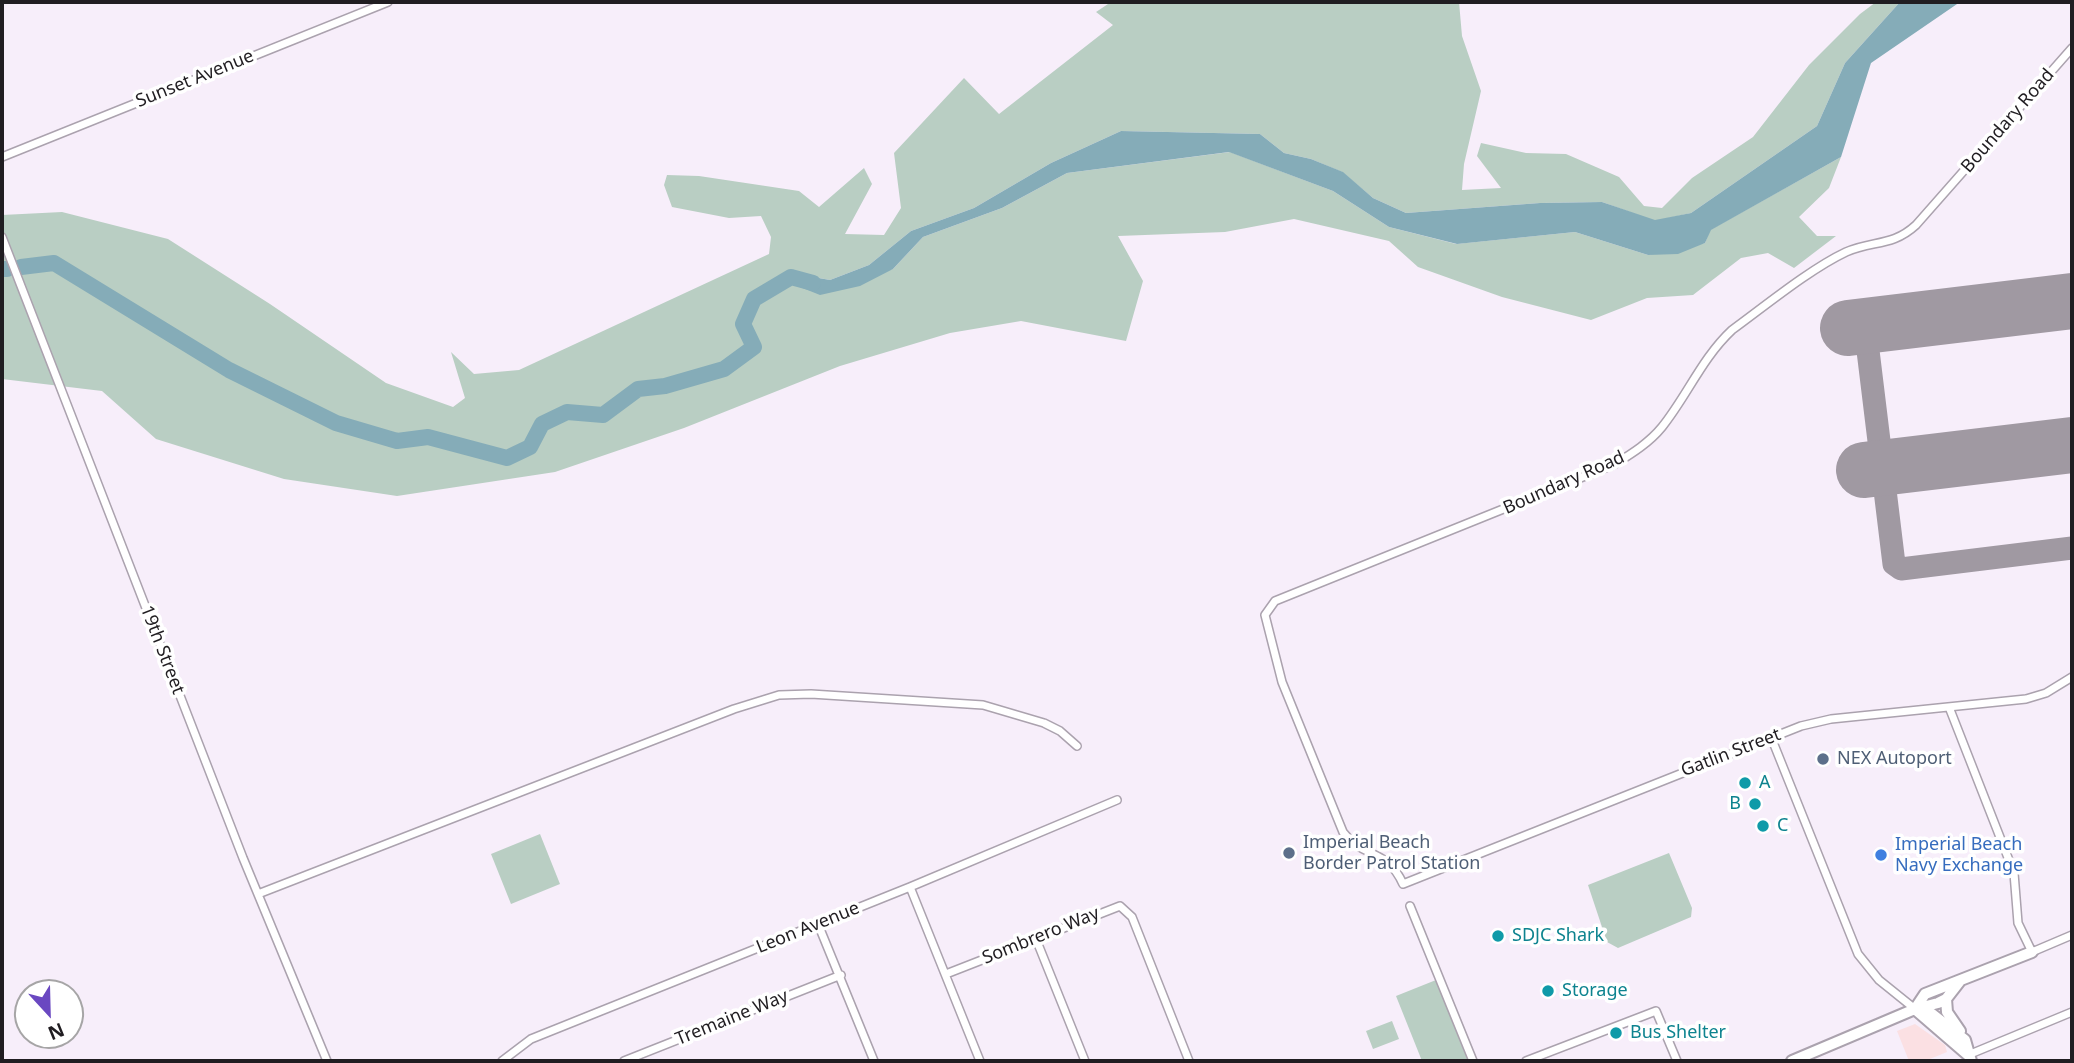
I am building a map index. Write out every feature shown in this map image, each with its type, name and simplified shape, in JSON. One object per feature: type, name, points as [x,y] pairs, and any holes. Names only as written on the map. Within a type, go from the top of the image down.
[{"type":"street","name":"Sunset Avenue","points":[[2,157],[388,2]]},
{"type":"street","name":"Boundary Road","points":[[1403,884],[1392,864],[1348,838],[1314,772],[1282,682],[1265,618],[1269,606],[1615,464],[1639,449],[1661,429],[1718,343],[1732,330],[1836,258],[1859,248],[1895,241],[1916,225],[2072,48]]},
{"type":"street","name":"19th Street","points":[[2,237],[258,894],[327,1061]]},
{"type":"street","name":"Gatlin Street","points":[[1403,884],[1771,737],[1831,719],[2035,697],[2072,677]]},
{"type":"street","points":[[258,894],[734,709],[779,695],[811,694],[983,705],[1044,723],[1060,731],[1077,746]]},
{"type":"street","points":[[1949,707],[2014,873],[2018,923],[2032,952]]},
{"type":"street","points":[[1771,737],[1858,954],[1879,980],[1969,1058]]},
{"type":"street","name":"Leon Avenue","points":[[502,1061],[531,1039],[910,887],[1117,800]]},
{"type":"street","points":[[910,887],[980,1061]]},
{"type":"street","name":"Sombrero Way","points":[[946,974],[1120,906],[1132,917],[1189,1061]]},
{"type":"street","points":[[1410,906],[1473,1061]]},
{"type":"street","points":[[818,924],[874,1061]]},
{"type":"street","points":[[1792,1061],[1915,1009],[1946,993],[1960,981],[2072,935]]},
{"type":"street","points":[[1036,939],[1085,1061]]},
{"type":"street","name":"Tremaine Way","points":[[624,1061],[841,975]]},
{"type":"street","points":[[1946,993],[1947,1012],[1965,1041],[1969,1058]]},
{"type":"street","points":[[1915,1009],[1932,1014],[1965,1041]]},
{"type":"street","points":[[1526,1061],[1656,1011],[1677,1061]]},
{"type":"street","points":[[1969,1058],[2072,1012]]},
{"type":"shaded area","points":[[1915,1024],[1945,1045],[1947,1052],[1925,1061],[1909,1061],[1897,1031]]},
{"type":"green space","points":[[1111,2],[1459,2],[1462,36],[1481,91],[1464,164],[1462,190],[1501,188],[1477,156],[1481,143],[1526,153],[1566,154],[1619,177],[1644,206],[1662,208],[1692,178],[1753,137],[1809,65],[1860,14],[1876,2],[1900,2],[1845,63],[1817,126],[1691,213],[1655,221],[1602,202],[1540,203],[1406,213],[1373,198],[1342,172],[1311,159],[1284,153],[1260,134],[1121,131],[1051,163],[974,208],[911,231],[869,265],[830,280],[791,273],[800,287],[893,269],[923,237],[1002,208],[1067,173],[1230,152],[1333,191],[1389,227],[1456,244],[1575,232],[1648,255],[1705,243],[1710,230],[1841,157],[1829,188],[1799,217],[1817,236],[1836,236],[1794,268],[1768,253],[1741,258],[1693,295],[1647,298],[1591,320],[1502,297],[1418,267],[1389,241],[1294,219],[1225,232],[1118,236],[1143,281],[1126,341],[1021,321],[950,333],[840,366],[684,428],[555,472],[397,496],[284,479],[156,439],[102,391],[2,379],[2,215],[62,212],[168,239],[386,383],[453,407],[465,398],[451,352],[474,374],[519,370],[769,254],[771,237],[761,216],[729,218],[672,207],[664,185],[667,175],[699,176],[799,191],[819,207],[864,168],[872,184],[845,234],[884,235],[901,208],[894,153],[964,78],[999,114],[1113,25],[1096,12]]},
{"type":"green space","points":[[540,834],[560,884],[511,904],[491,854]]},
{"type":"green space","points":[[1669,853],[1692,908],[1691,917],[1618,948],[1607,942],[1588,885]]},
{"type":"green space","points":[[1436,980],[1468,1061],[1422,1061],[1396,996]]},
{"type":"green space","points":[[1392,1021],[1399,1039],[1373,1049],[1366,1031]]},
{"type":"water","points":[[1900,2],[1960,2],[1871,63],[1841,157],[1711,230],[1705,243],[1678,254],[1648,255],[1575,232],[1457,244],[1389,227],[1333,191],[1229,152],[1067,173],[1002,208],[923,237],[893,269],[860,286],[820,295],[800,287],[790,273],[830,280],[869,265],[911,231],[974,208],[1051,163],[1121,131],[1260,134],[1284,153],[1311,159],[1343,172],[1373,198],[1406,213],[1540,203],[1602,202],[1655,220],[1691,213],[1817,126],[1845,63]]},
{"type":"waterway","points":[[21,267],[54,263],[229,370],[336,423],[397,441],[428,437],[507,458],[530,447],[542,424],[567,412],[603,415],[638,389],[665,386],[724,369],[754,347],[743,324],[754,299],[791,277],[813,283]]},
{"type":"waterway","points":[[2,269],[7,269]]},
{"type":"taxiway","points":[[1865,326],[1894,564],[1901,569],[2072,548]]},
{"type":"runway","points":[[1848,328],[2072,301]]},
{"type":"runway","points":[[1864,470],[2072,445]]},
{"type":"place","name":"NEX Autoport","points":[[1823,759]]},
{"type":"place","name":"A","points":[[1745,783]]},
{"type":"place","name":"B","points":[[1755,804]]},
{"type":"place","name":"C","points":[[1763,826]]},
{"type":"place","name":"Imperial Beach Border Patrol Station","points":[[1289,853]]},
{"type":"place","name":"Imperial Beach Navy Exchange","points":[[1881,855]]},
{"type":"place","name":"SDJC Shark","points":[[1498,936]]},
{"type":"place","name":"Storage","points":[[1548,991]]},
{"type":"place","name":"Bus Shelter","points":[[1616,1033]]}]
